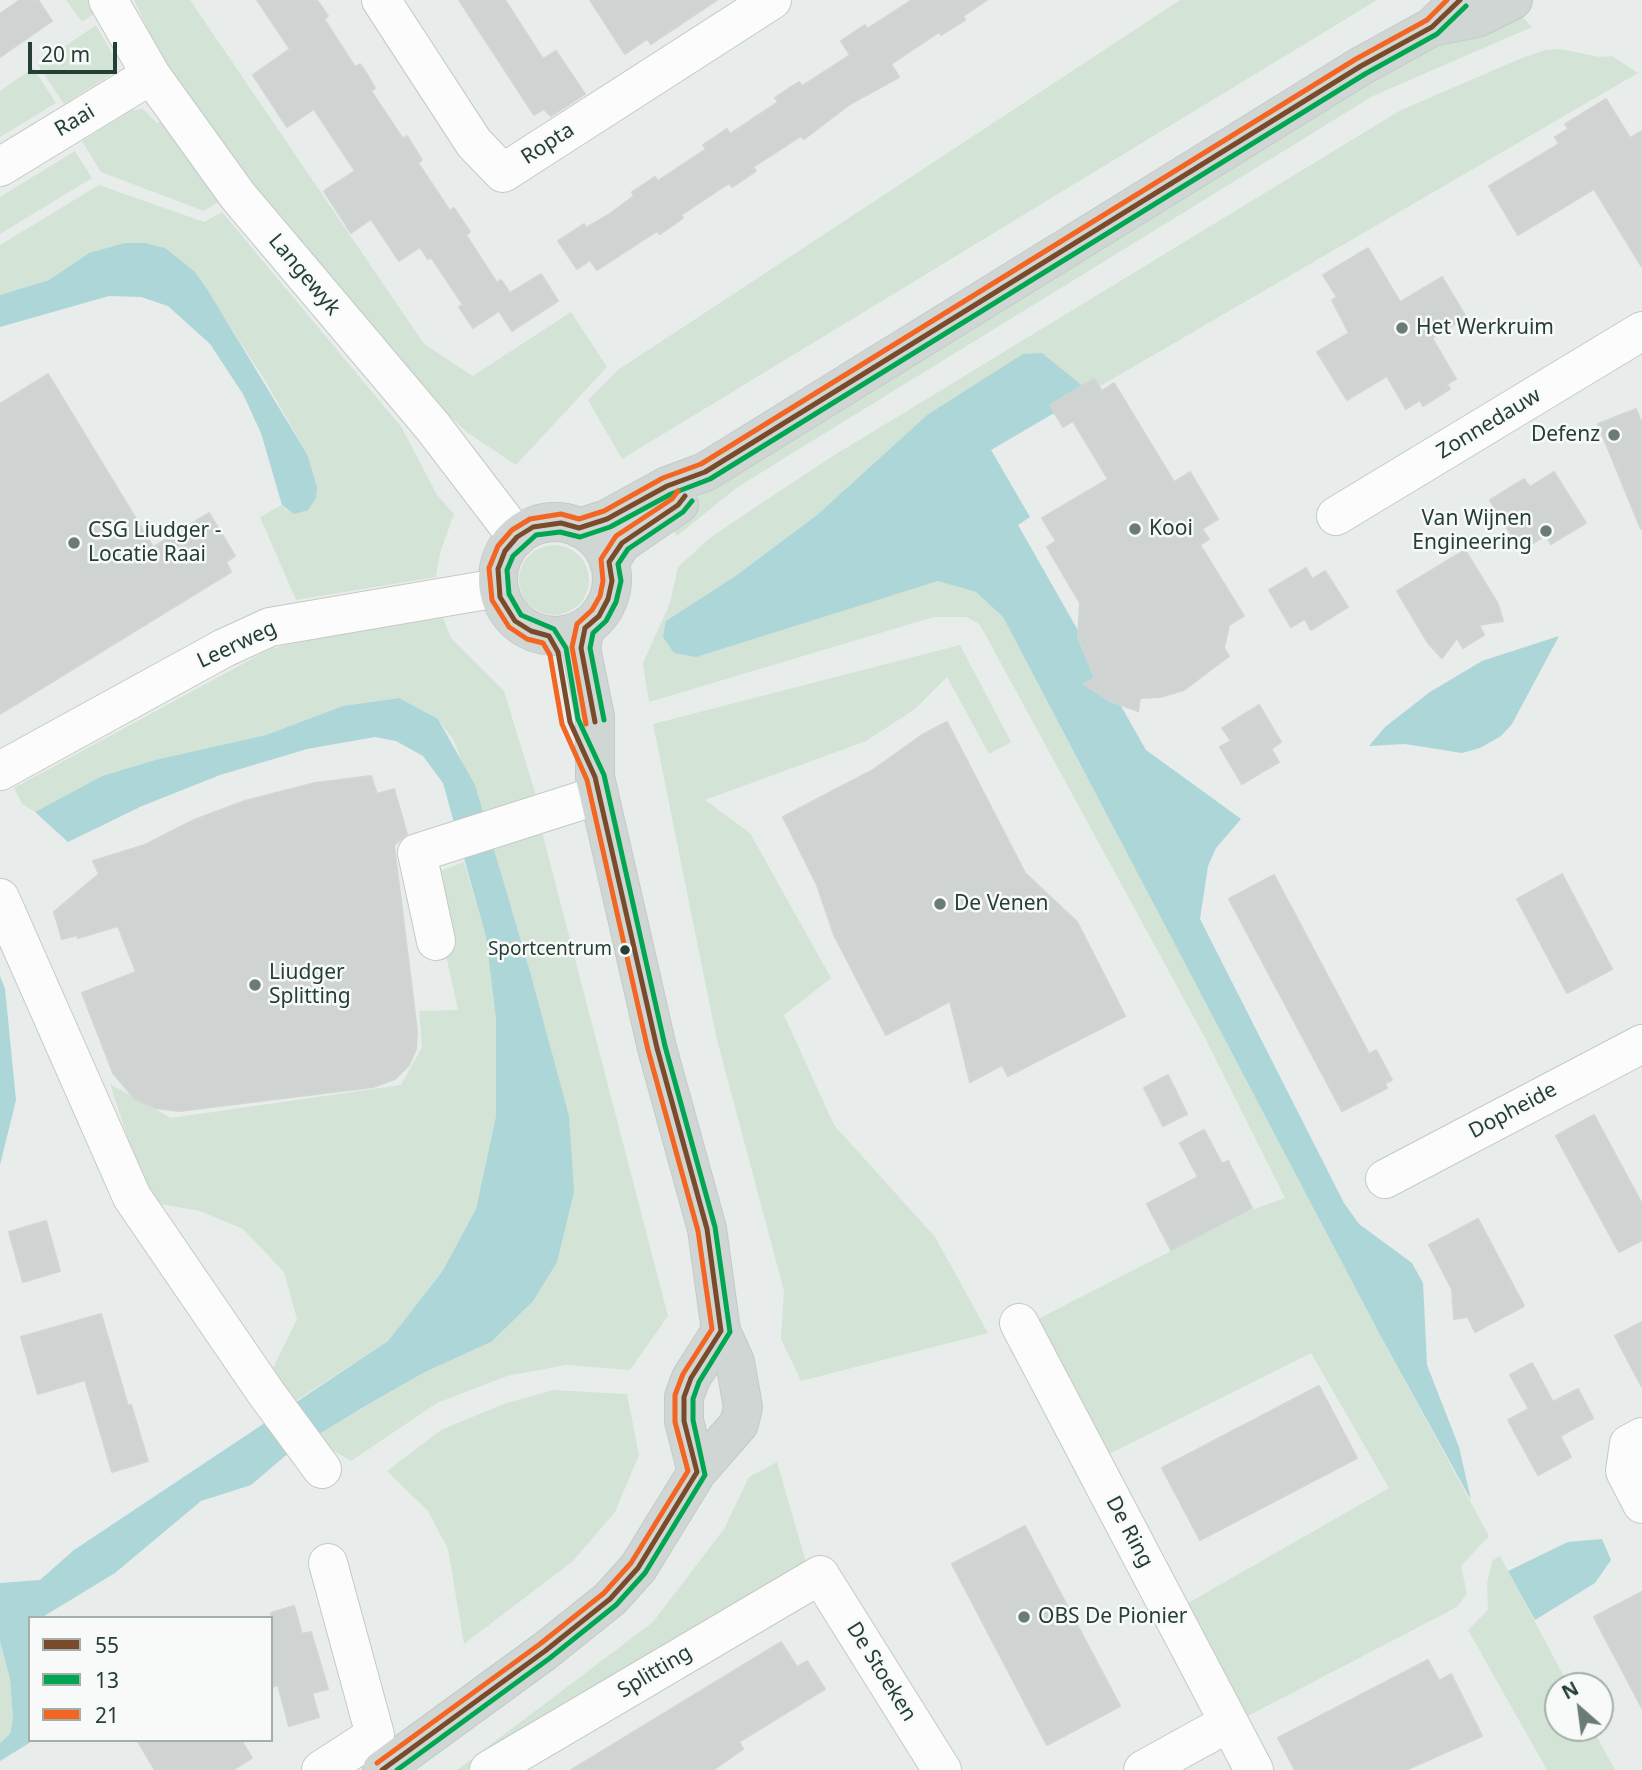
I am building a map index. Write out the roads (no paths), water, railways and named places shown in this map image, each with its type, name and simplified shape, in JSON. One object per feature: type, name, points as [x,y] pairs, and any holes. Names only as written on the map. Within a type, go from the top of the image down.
[{"type":"main road","points":[[579,528],[607,519],[667,486],[705,472],[1349,74],[1432,26],[1460,0]]},
{"type":"main road","points":[[1432,26],[1477,18],[1513,0]]},
{"type":"main road","points":[[609,562],[622,543],[678,505],[705,472]]},
{"type":"main road","points":[[551,523],[579,528],[594,539],[609,562],[612,581],[608,599],[599,616],[567,632],[531,631],[515,621],[504,606],[498,588],[501,560],[517,537],[533,527],[551,523]]},
{"type":"main road","points":[[382,1770],[545,1651],[610,1599],[638,1568],[696,1472],[739,1424],[743,1407],[738,1374],[721,1331],[706,1229],[657,1048],[597,786],[570,722],[558,652],[567,632]]},
{"type":"main road","points":[[696,1472],[684,1421],[684,1397],[691,1378],[721,1331]]},
{"type":"street","name":"Langewyk","points":[[108,0],[151,75],[238,196],[441,437],[517,537]]},
{"type":"street","name":"Ropta","points":[[381,0],[474,144],[503,173],[772,0]]},
{"type":"street","name":"Raai","points":[[0,167],[151,75]]},
{"type":"street","name":"Zonnedauw","points":[[1336,516],[1642,331]]},
{"type":"street","name":"Leerweg","points":[[0,771],[224,648],[270,626],[498,588]]},
{"type":"street","points":[[436,941],[417,853],[499,828],[597,786]]},
{"type":"street","points":[[0,898],[132,1198],[266,1393],[322,1469]]},
{"type":"street","name":"Dopheide","points":[[1385,1179],[1642,1044]]},
{"type":"street","name":"De Ring","points":[[1019,1323],[1240,1745]]},
{"type":"street","points":[[1642,1437],[1629,1444],[1625,1471],[1642,1504]]},
{"type":"street","points":[[321,1770],[374,1735],[328,1563]]},
{"type":"street","name":"Splitting","points":[[489,1770],[820,1575]]},
{"type":"street","name":"De Stoeken","points":[[820,1575],[942,1770]]},
{"type":"street","points":[[1143,1770],[1240,1745]]},
{"type":"water","points":[[125,243],[145,243],[165,248],[194,271],[207,289],[307,454],[317,487],[316,498],[308,510],[294,514],[282,505],[261,433],[243,394],[210,344],[168,306],[141,297],[109,296],[0,327],[0,295],[49,280],[89,253]]},
{"type":"water","points":[[1042,353],[1090,392],[991,450],[1030,517],[1018,525],[1146,750],[1241,819],[1216,848],[1208,866],[1200,919],[1344,1203],[1359,1224],[1412,1263],[1423,1283],[1427,1365],[1459,1447],[1471,1500],[1379,1333],[1003,617],[976,592],[938,581],[696,657],[674,653],[663,637],[666,621],[734,577],[817,515],[927,415],[1023,354]]},
{"type":"water","points":[[1559,636],[1512,724],[1501,736],[1480,748],[1462,753],[1405,744],[1369,746],[1385,727],[1430,692],[1482,661]]},
{"type":"water","points":[[399,698],[438,719],[475,785],[569,1116],[574,1192],[557,1262],[533,1301],[491,1342],[425,1372],[369,1404],[291,1451],[251,1485],[201,1501],[115,1573],[44,1616],[28,1616],[28,1742],[31,1742],[0,1761],[0,1743],[10,1734],[13,1718],[10,1679],[0,1641],[0,1583],[40,1580],[74,1550],[388,1341],[442,1272],[476,1209],[496,1116],[496,1019],[486,937],[443,783],[423,756],[396,741],[375,737],[307,749],[220,775],[142,806],[68,842],[35,812],[102,776],[155,760],[266,735],[343,706]]},
{"type":"water","points":[[0,976],[5,989],[16,1100],[0,1165]]},
{"type":"water","points":[[1602,1539],[1611,1560],[1595,1583],[1535,1620],[1508,1571],[1568,1542]]},
{"type":"place","name":"Het Werkruim","points":[[1402,328]]},
{"type":"place","name":"Defenz","points":[[1614,435]]},
{"type":"place","name":"Kooi","points":[[1135,529]]},
{"type":"place","name":"Van Wijnen Engineering","points":[[1546,531]]},
{"type":"place","name":"CSG Liudger - Locatie Raai","points":[[74,543]]},
{"type":"place","name":"De Venen","points":[[940,904]]},
{"type":"place","name":"Sportcentrum","points":[[625,950]]},
{"type":"place","name":"Liudger Splitting","points":[[255,985]]},
{"type":"place","name":"OBS De Pionier","points":[[1024,1617]]}]
